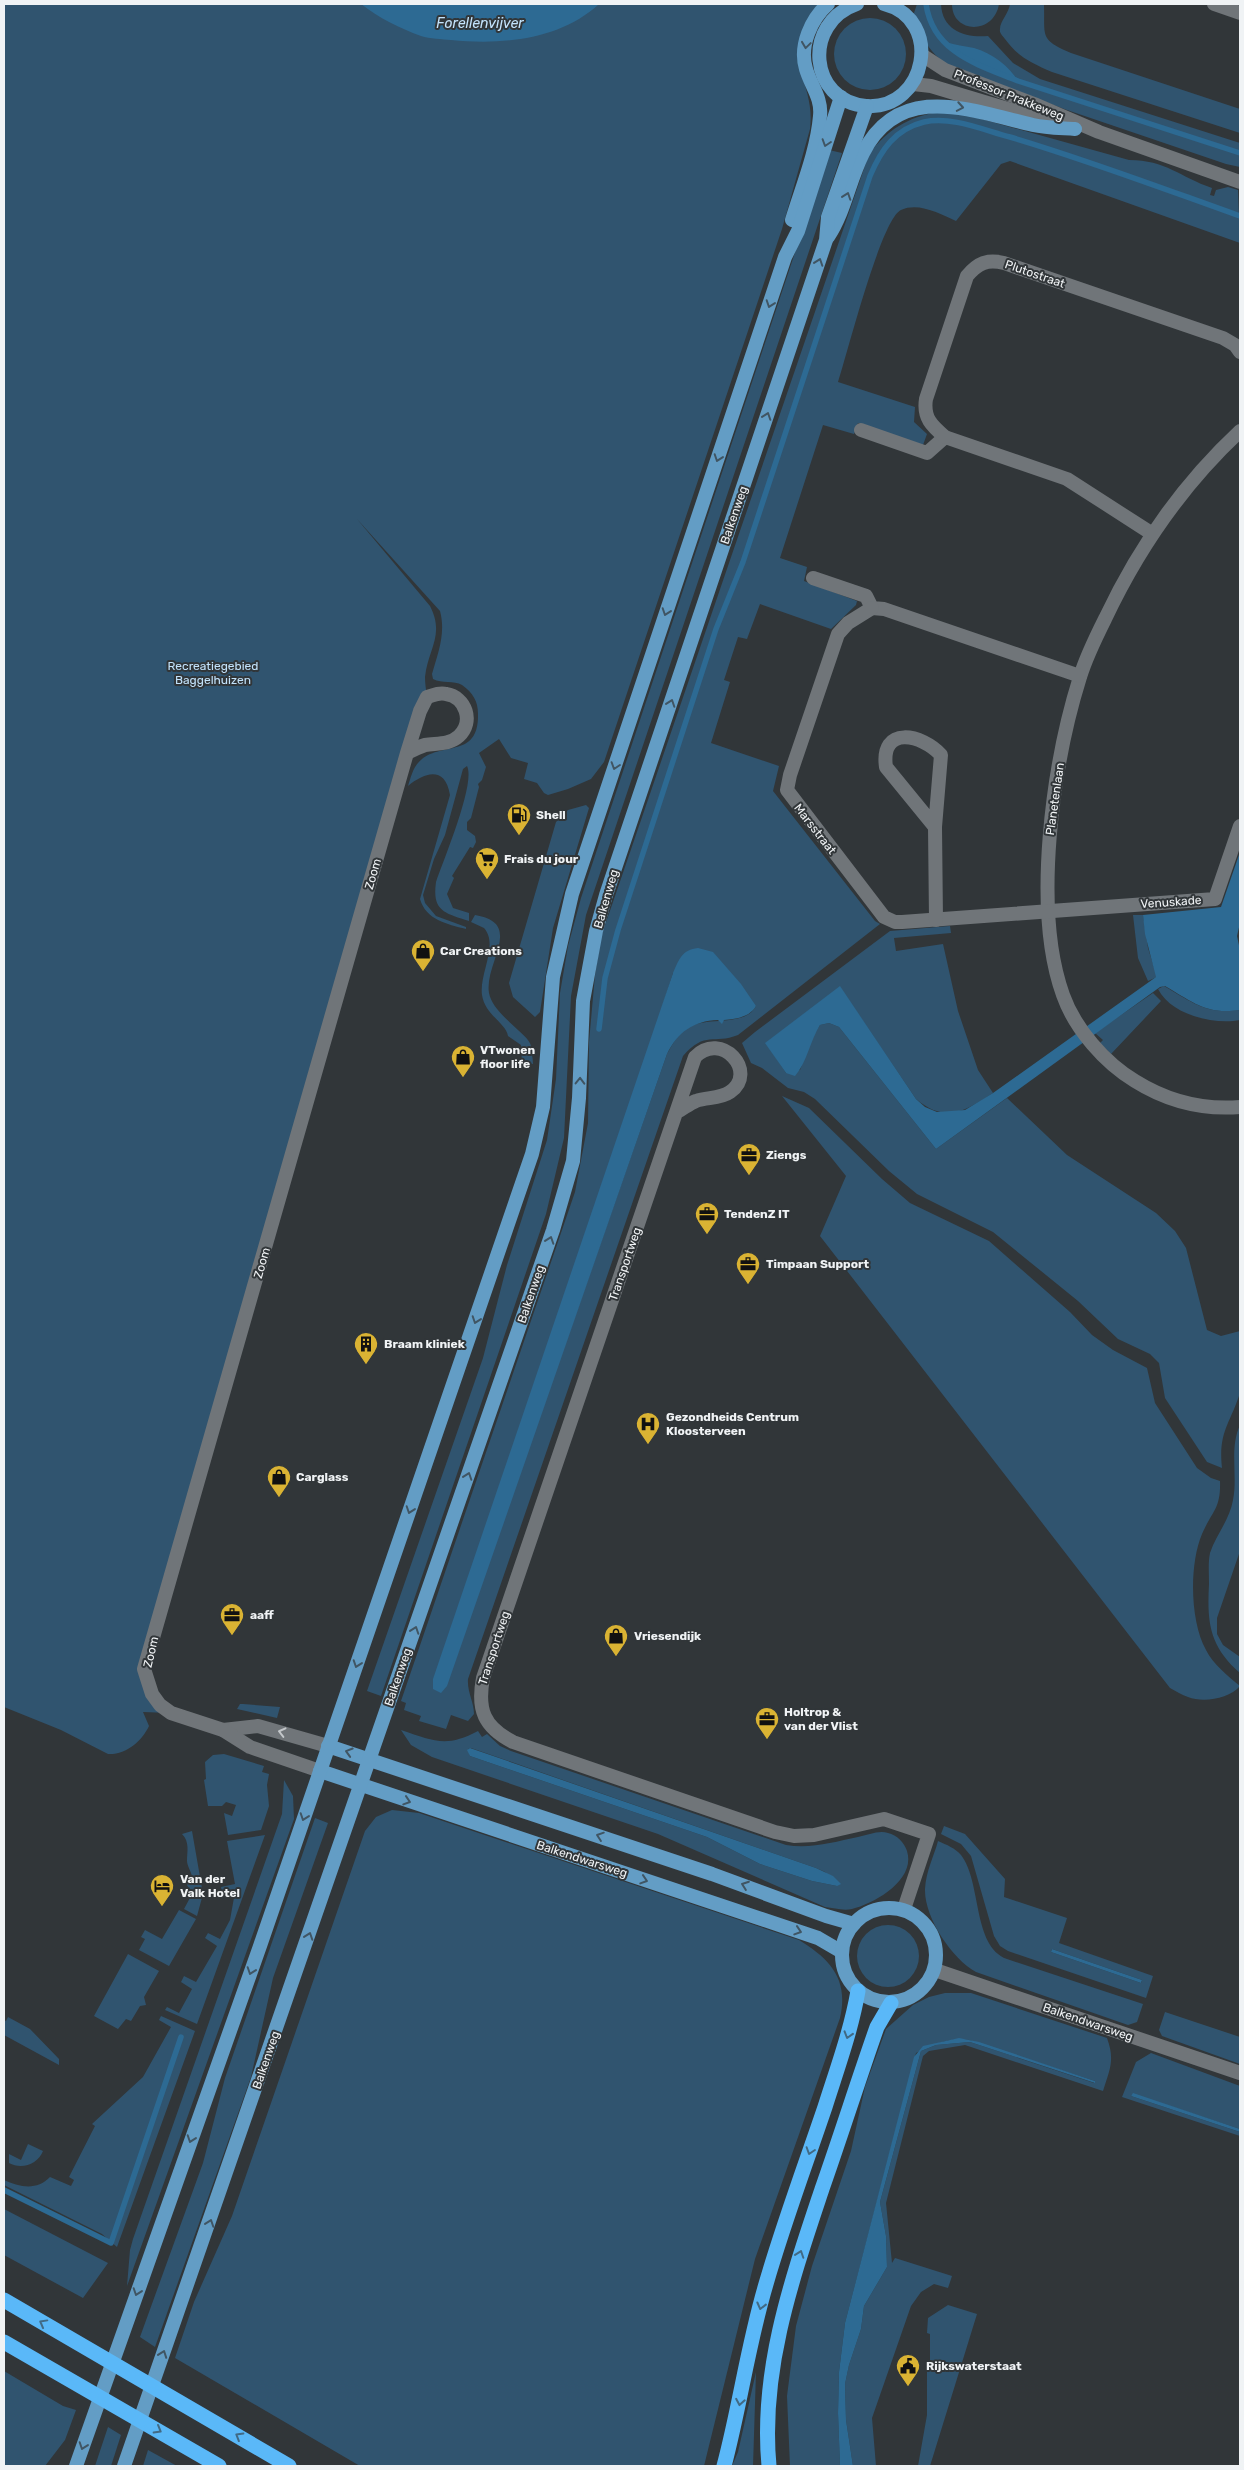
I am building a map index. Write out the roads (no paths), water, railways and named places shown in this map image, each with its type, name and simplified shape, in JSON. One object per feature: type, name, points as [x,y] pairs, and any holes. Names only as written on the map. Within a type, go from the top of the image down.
[{"type":"highway","points":[[724,2466],[737,2419],[749,2354],[766,2285],[840,2062],[853,2020],[858,1990]]},
{"type":"highway","points":[[769,2466],[769,2402],[774,2352],[789,2289],[877,2027],[892,2003]]},
{"type":"highway","points":[[4,2300],[285,2464],[296,2466]]},
{"type":"highway","points":[[4,2342],[219,2466]]},
{"type":"main road","points":[[785,257],[790,228],[820,116],[818,97],[806,70],[805,49],[808,34],[815,18],[828,4]]},
{"type":"main road","points":[[857,4],[844,9],[828,23],[820,42],[819,63],[827,82],[841,97],[867,106],[885,104],[900,96],[913,84],[920,70],[922,55],[920,38],[912,23],[904,9],[884,4]]},
{"type":"main road","points":[[76,2466],[320,1771],[532,1154],[543,1107],[553,977],[572,894],[785,257],[798,230],[841,97]]},
{"type":"main road","points":[[826,240],[838,222],[863,153],[878,131],[899,115],[924,106],[949,105],[1036,126],[1075,130]]},
{"type":"main road","name":"Balkenweg","points":[[124,2466],[565,1192],[577,1132],[583,1001],[606,894],[826,240],[828,217],[867,106]]},
{"type":"main road","name":"Zoom","points":[[328,1746],[370,1758]]},
{"type":"main road","points":[[370,1758],[712,1874],[826,1916],[854,1924]]},
{"type":"main road","name":"Balkendwarsweg","points":[[320,1771],[818,1938],[842,1952]]},
{"type":"main road","points":[[878,1909],[904,1909],[917,1915],[928,1926],[937,1954],[935,1970],[928,1983],[916,1994],[892,2003],[868,1997],[858,1990],[845,1972],[842,1952],[846,1936],[854,1924],[866,1914],[878,1909]]},
{"type":"street","points":[[1214,4],[1240,13]]},
{"type":"street","name":"Professor Prakkeweg","points":[[922,55],[945,70],[1034,104],[1099,132],[1239,180]]},
{"type":"street","name":"Professor Prakkeweg","points":[[913,84],[931,86],[1075,130],[1099,132]]},
{"type":"street","name":"Plutostraat","points":[[1152,533],[1068,479],[945,437],[926,418],[924,409],[926,399],[967,276],[974,267],[985,261],[1004,263],[1223,338],[1230,341],[1240,352]]},
{"type":"street","points":[[861,430],[926,453],[945,437]]},
{"type":"street","name":"Planetenlaan","points":[[1240,431],[1186,486],[1152,533],[1118,591],[1080,676],[1056,776],[1049,844],[1049,912],[1057,975],[1063,995],[1077,1023],[1118,1070],[1156,1094],[1191,1104],[1240,1107]]},
{"type":"street","points":[[814,578],[866,596],[872,608],[884,610],[1080,676]]},
{"type":"street","name":"Marsstraat","points":[[872,608],[848,623],[838,634],[793,766],[787,790],[884,917],[895,922],[1049,912]]},
{"type":"street","name":"Zoom","points":[[320,1771],[250,1747],[223,1730],[170,1714],[152,1694],[144,1669],[407,753],[420,711],[427,697],[439,693],[456,697],[464,705],[468,716],[464,730],[458,737],[445,744],[425,746],[407,753]]},
{"type":"street","points":[[936,827],[886,767],[884,755],[887,745],[893,739],[905,736],[933,746],[942,755],[936,827],[936,920]]},
{"type":"street","name":"Venuskade","points":[[1049,912],[1215,899],[1240,826]]},
{"type":"street","name":"Transportweg","points":[[676,1112],[696,1101],[724,1095],[734,1088],[741,1072],[736,1058],[726,1051],[714,1048],[701,1051],[695,1057],[676,1112],[486,1669],[480,1692],[481,1707],[492,1728],[513,1742],[775,1832],[794,1836],[814,1836],[884,1819],[929,1834],[904,1909]]},
{"type":"street","name":"Zoom","points":[[223,1730],[258,1726],[328,1746]]},
{"type":"street","name":"Balkendwarsweg","points":[[935,1970],[1240,2073]]},
{"type":"water","name":"Forellenvijver","points":[[361,4],[599,4],[567,26],[548,33],[490,42],[421,36],[375,14]]},
{"type":"water","points":[[946,42],[987,53],[1005,65],[1018,81],[970,61],[944,44]]},
{"type":"water","points":[[1240,852],[1240,923],[1237,936],[1240,950],[1240,1010],[1218,1011],[1209,1009],[1192,1002],[1165,986],[1160,987],[936,1149],[839,1027],[829,1023],[820,1025],[803,1064],[795,1076],[786,1073],[765,1043],[840,986],[916,1099],[925,1107],[937,1112],[965,1110],[993,1093],[1156,977],[1145,934],[1143,915],[1221,907]]},
{"type":"water","points":[[698,948],[713,952],[741,984],[756,1006],[750,1013],[738,1018],[724,1020],[722,1024],[718,1020],[694,1025],[681,1034],[667,1054],[447,1686],[441,1693],[433,1689],[433,1679],[673,973],[679,959],[685,953]]},
{"type":"water","points":[[470,1748],[816,1868],[833,1876],[841,1884],[837,1886],[812,1881],[760,1864],[707,1837],[470,1756],[467,1750]]},
{"type":"water","points":[[1052,1949],[1142,1980],[1141,1983],[1051,1952]]},
{"type":"water","points":[[959,2038],[979,2042],[1095,2081],[1095,2083],[970,2042],[936,2045],[921,2051],[880,2202],[886,2236],[887,2267],[864,2306],[861,2329],[845,2384],[846,2420],[853,2466],[840,2466],[839,2372],[845,2323],[914,2057],[923,2046]]},
{"type":"water","points":[[1133,2093],[1240,2129],[1240,2132],[1131,2096]]},
{"type":"waterway","points":[[926,4],[930,21],[938,34],[948,46],[974,63],[1018,81],[1240,153]]},
{"type":"waterway","points":[[599,1029],[605,978],[618,930],[716,629],[743,562],[870,176],[884,149],[897,135],[914,125],[935,121],[956,122],[1068,155],[1240,216]]},
{"type":"waterway","points":[[4,2190],[111,2243],[181,2037]]},
{"type":"place","name":"Shell","points":[[519,836]]},
{"type":"place","name":"Frais du jour","points":[[487,880]]},
{"type":"place","name":"Car Creations","points":[[423,972]]},
{"type":"place","name":"VTwonen floor life","points":[[463,1078]]},
{"type":"place","name":"Ziengs","points":[[749,1176]]},
{"type":"place","name":"TendenZ IT","points":[[707,1235]]},
{"type":"place","name":"Timpaan Support","points":[[748,1285]]},
{"type":"place","name":"Braam kliniek","points":[[366,1365]]},
{"type":"place","name":"Gezondheids Centrum Kloosterveen","points":[[648,1445]]},
{"type":"place","name":"Carglass","points":[[279,1498]]},
{"type":"place","name":"aaff","points":[[232,1636]]},
{"type":"place","name":"Vriesendijk","points":[[616,1657]]},
{"type":"place","name":"Holtrop & van der Vlist","points":[[767,1740]]},
{"type":"place","name":"Van der Valk Hotel","points":[[162,1907]]},
{"type":"place","name":"Rijkswaterstaat","points":[[908,2387]]},
{"type":"park label","name":"Recreatiegebied Baggelhuizen","points":[[213,673]]}]
